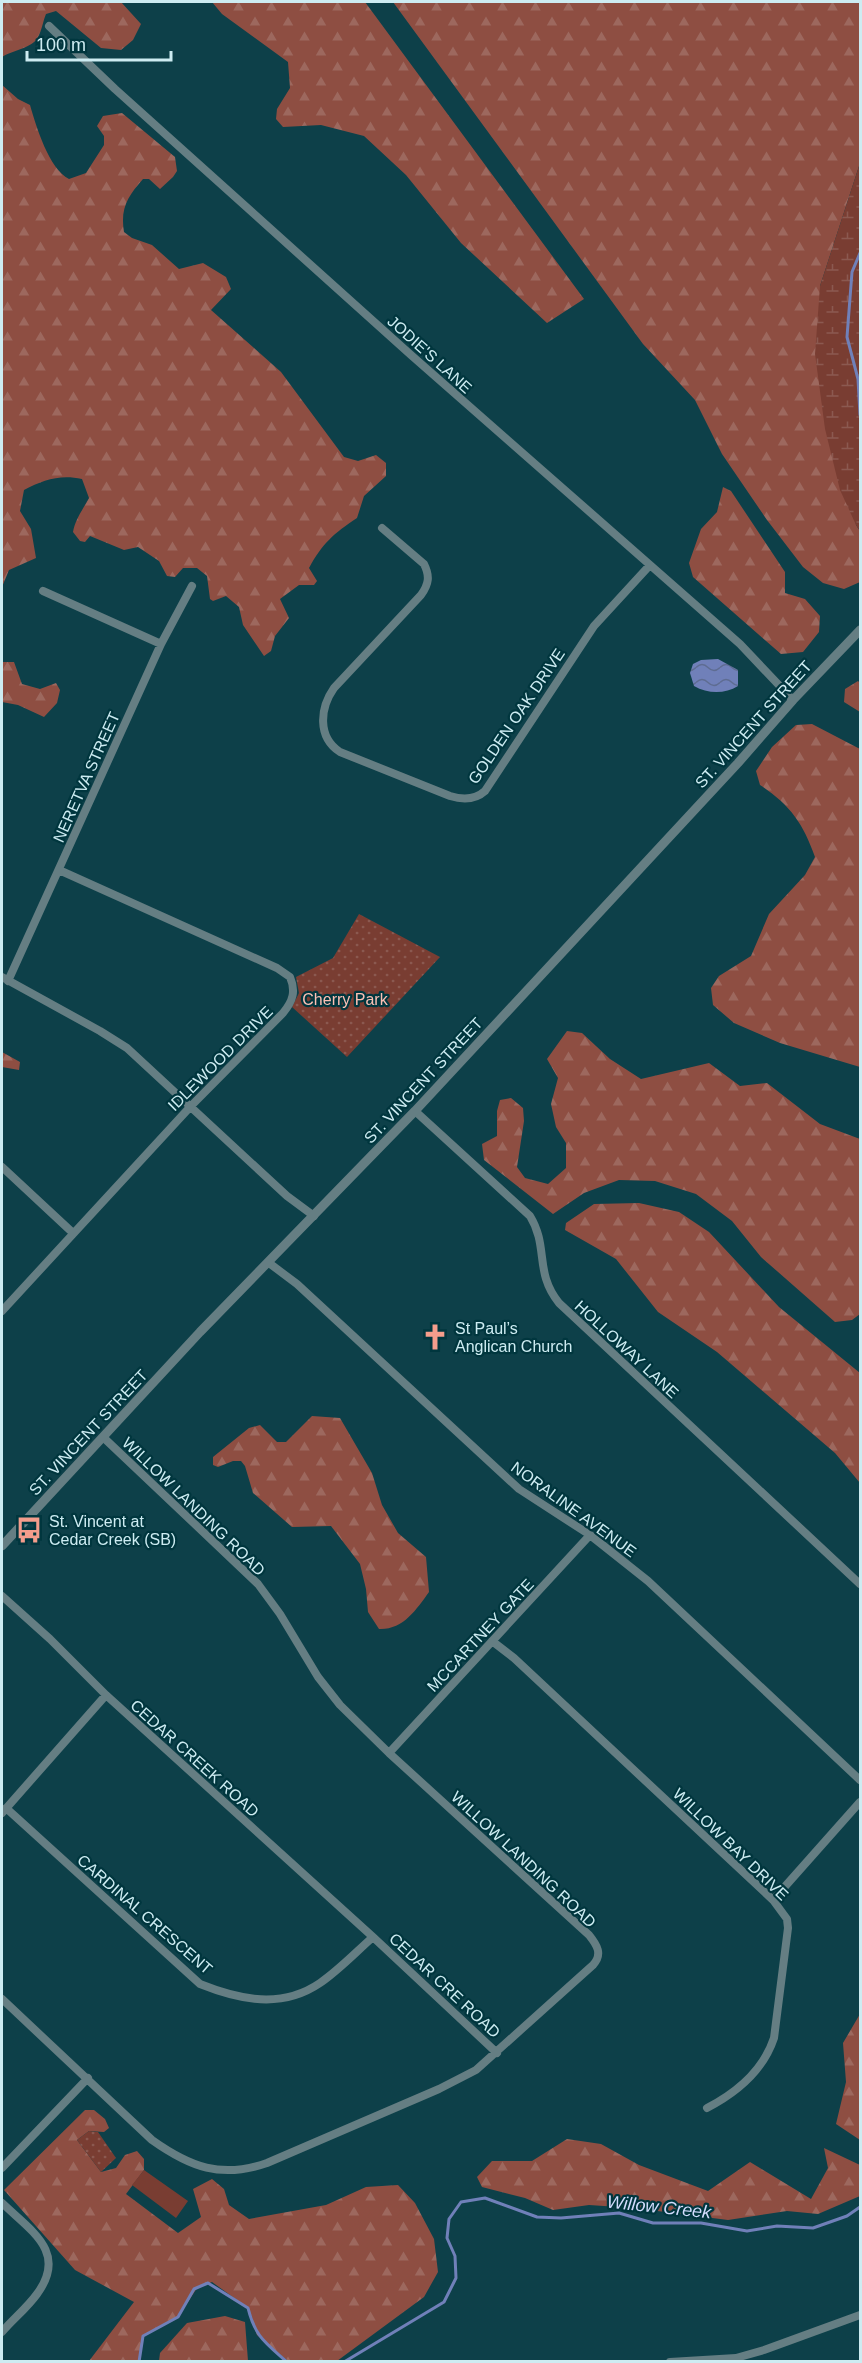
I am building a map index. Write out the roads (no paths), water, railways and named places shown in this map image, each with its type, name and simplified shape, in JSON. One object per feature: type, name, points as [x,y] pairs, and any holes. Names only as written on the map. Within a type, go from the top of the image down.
[{"type":"street","name":"JODIE'S LANE","points":[[49,26],[124,97],[411,356],[740,644],[793,700]]},
{"type":"street","name":"GOLDEN OAK DRIVE","points":[[382,528],[424,564],[428,584],[421,595],[334,688],[326,704],[324,731],[330,743],[340,752],[462,799],[476,797],[485,791],[588,634],[650,565]]},
{"type":"street","name":"NERETVA STREET","points":[[5,979],[59,870],[161,644],[192,586]]},
{"type":"street","points":[[43,591],[161,644]]},
{"type":"street","name":"ST. VINCENT STREET","points":[[2,1546],[200,1332],[416,1111],[730,772],[793,700],[861,630]]},
{"type":"street","name":"IDLEWOOD DRIVE","points":[[2,1311],[191,1106],[289,1007],[294,991],[290,977],[277,968],[59,870]]},
{"type":"street","points":[[5,979],[113,1039],[191,1106],[286,1196],[314,1216]]},
{"type":"street","name":"HOLLOWAY LANE","points":[[416,1111],[530,1216],[537,1227],[540,1239],[546,1284],[559,1304],[861,1584]]},
{"type":"street","points":[[2,1167],[73,1233]]},
{"type":"street","name":"NORALINE AVENUE","points":[[269,1263],[297,1284],[519,1489],[590,1535],[648,1581],[861,1780]]},
{"type":"street","name":"WILLOW LANDING ROAD","points":[[2,1999],[152,2140],[171,2154],[208,2168],[246,2169],[267,2163],[439,2089],[476,2070],[598,1960],[598,1948],[589,1935],[389,1753],[340,1705],[318,1677],[280,1614],[258,1584],[104,1438]]},
{"type":"street","name":"MCCARTNEY GATE","points":[[389,1753],[590,1535]]},
{"type":"street","name":"CEDAR CREEK ROAD","points":[[2,1596],[50,1639],[106,1695],[373,1937]]},
{"type":"street","name":"WILLOW BAY DRIVE","points":[[492,1641],[514,1658],[773,1900],[787,1919],[788,1928],[774,2038],[770,2050],[752,2075],[732,2094],[707,2108]]},
{"type":"street","points":[[4,1810],[106,1695]]},
{"type":"street","points":[[773,1900],[861,1802]]},
{"type":"street","name":"CARDINAL CRESCENT","points":[[4,1810],[201,1984],[229,1996],[260,2000],[291,1996],[319,1983],[373,1937]]},
{"type":"street","name":"CEDAR CRE ROAD","points":[[373,1937],[497,2053]]},
{"type":"street","points":[[2,2168],[88,2078]]},
{"type":"street","points":[[2,2203],[33,2232],[47,2252],[51,2266],[46,2281],[36,2295],[2,2332]]},
{"type":"street","points":[[670,2361],[736,2360],[861,2315]]},
{"type":"water","points":[[718,659],[738,670],[738,686],[716,692],[694,686],[690,673],[693,664],[701,660]]},
{"type":"waterway","name":"Willow Creek","points":[[860,253],[852,272],[847,337],[858,379],[860,415]]},
{"type":"waterway","name":"Willow Creek","points":[[344,2362],[444,2302],[456,2278],[455,2256],[447,2238],[449,2219],[461,2202],[485,2198],[537,2217],[561,2218],[619,2213],[653,2223],[701,2223],[747,2231],[777,2226],[813,2228],[847,2216],[860,2207]]},
{"type":"waterway","name":"Willow Creek","points":[[139,2362],[143,2336],[178,2317],[194,2289],[208,2283],[248,2308],[258,2333],[287,2362]]},
{"type":"place","name":"St Paul’s Anglican Church","points":[[435,1337]]},
{"type":"place","name":"St. Vincent at Cedar Creek (SB)","points":[[29,1530]]},
{"type":"park label","name":"Cherry Park","points":[[345,999]]}]
